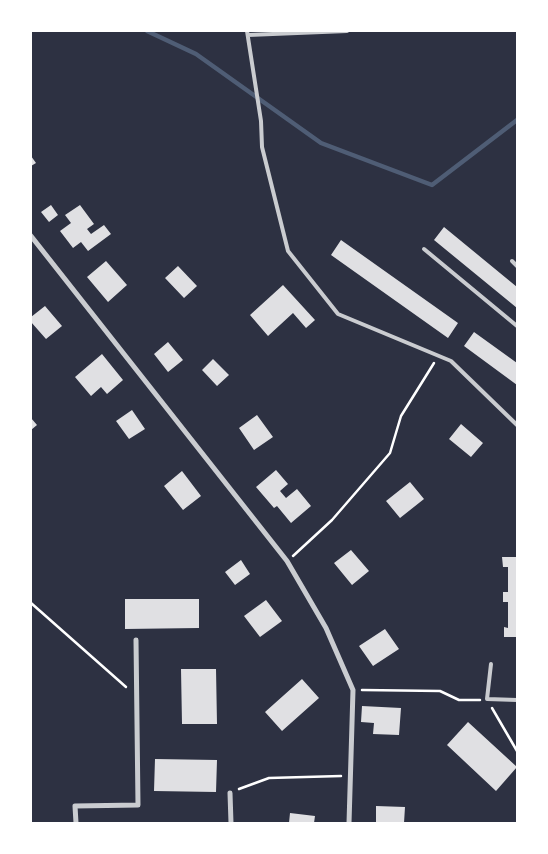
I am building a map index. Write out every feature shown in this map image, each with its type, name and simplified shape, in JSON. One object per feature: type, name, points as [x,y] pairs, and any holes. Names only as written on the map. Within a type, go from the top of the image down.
[{"type":"street","points":[[31,236],[287,561],[326,628],[353,690],[349,823]]},
{"type":"street","points":[[76,823],[75,806],[138,805],[136,640]]},
{"type":"street","points":[[230,793],[231,823]]},
{"type":"lane","points":[[347,31],[248,33],[262,147],[288,251],[338,314],[451,361],[517,425]]},
{"type":"lane","points":[[424,249],[517,326]]},
{"type":"lane","points":[[512,262],[517,266]]},
{"type":"lane","points":[[491,664],[487,699],[517,700]]},
{"type":"path","points":[[287,561],[332,520],[390,453],[402,416],[438,356]]},
{"type":"path","points":[[31,602],[137,696]]},
{"type":"path","points":[[353,690],[440,691],[459,700],[487,699],[517,750]]},
{"type":"path","points":[[230,793],[269,778],[350,775]]},
{"type":"building","points":[[31,156],[36,163],[31,166]]},
{"type":"building","points":[[51,205],[58,215],[49,222],[41,212]]},
{"type":"building","points":[[80,205],[94,224],[87,229],[91,234],[104,225],[111,234],[88,251],[81,242],[73,248],[60,231],[71,223],[65,215]]},
{"type":"building","points":[[444,227],[517,287],[517,308],[434,240]]},
{"type":"building","points":[[341,240],[458,323],[448,338],[331,255]]},
{"type":"building","points":[[106,261],[127,285],[108,302],[87,277]]},
{"type":"building","points":[[178,266],[197,286],[184,298],[165,278]]},
{"type":"building","points":[[283,285],[315,320],[306,328],[293,313],[268,336],[250,315]]},
{"type":"building","points":[[45,306],[62,326],[46,339],[31,322],[31,317]]},
{"type":"building","points":[[474,332],[517,363],[517,385],[464,346]]},
{"type":"building","points":[[168,342],[183,360],[168,372],[154,354]]},
{"type":"building","points":[[102,354],[123,380],[107,394],[101,387],[91,396],[75,377]]},
{"type":"building","points":[[213,359],[229,375],[217,386],[202,370]]},
{"type":"building","points":[[132,410],[145,429],[129,439],[116,421]]},
{"type":"building","points":[[257,415],[273,437],[254,450],[239,428]]},
{"type":"building","points":[[31,418],[37,425],[31,430]]},
{"type":"building","points":[[461,424],[483,443],[471,457],[449,439]]},
{"type":"building","points":[[276,470],[288,484],[280,491],[286,498],[297,489],[311,506],[291,523],[277,506],[274,508],[256,487]]},
{"type":"building","points":[[182,471],[201,496],[183,510],[164,486]]},
{"type":"building","points":[[410,482],[424,499],[400,518],[386,501]]},
{"type":"building","points":[[351,550],[369,571],[352,585],[334,563]]},
{"type":"building","points":[[502,557],[517,557],[517,637],[504,637],[504,627],[508,628],[508,602],[503,602],[503,592],[508,592],[508,567],[503,567]]},
{"type":"building","points":[[241,560],[250,574],[235,585],[225,572]]},
{"type":"building","points":[[125,599],[199,599],[199,628],[125,629]]},
{"type":"building","points":[[266,600],[282,621],[260,637],[244,616]]},
{"type":"building","points":[[385,629],[399,649],[373,666],[359,646]]},
{"type":"building","points":[[181,669],[216,669],[217,724],[182,724]]},
{"type":"building","points":[[302,679],[319,698],[282,731],[265,712]]},
{"type":"building","points":[[362,706],[401,708],[399,735],[373,734],[374,723],[361,722]]},
{"type":"building","points":[[468,722],[517,767],[496,791],[447,745]]},
{"type":"building","points":[[155,759],[217,760],[216,792],[154,791]]},
{"type":"building","points":[[376,806],[405,807],[404,823],[376,823]]},
{"type":"building","points":[[290,813],[315,816],[314,823],[289,823]]},
{"type":"waterway","points":[[147,31],[196,54],[321,143],[432,185],[517,120]]}]
